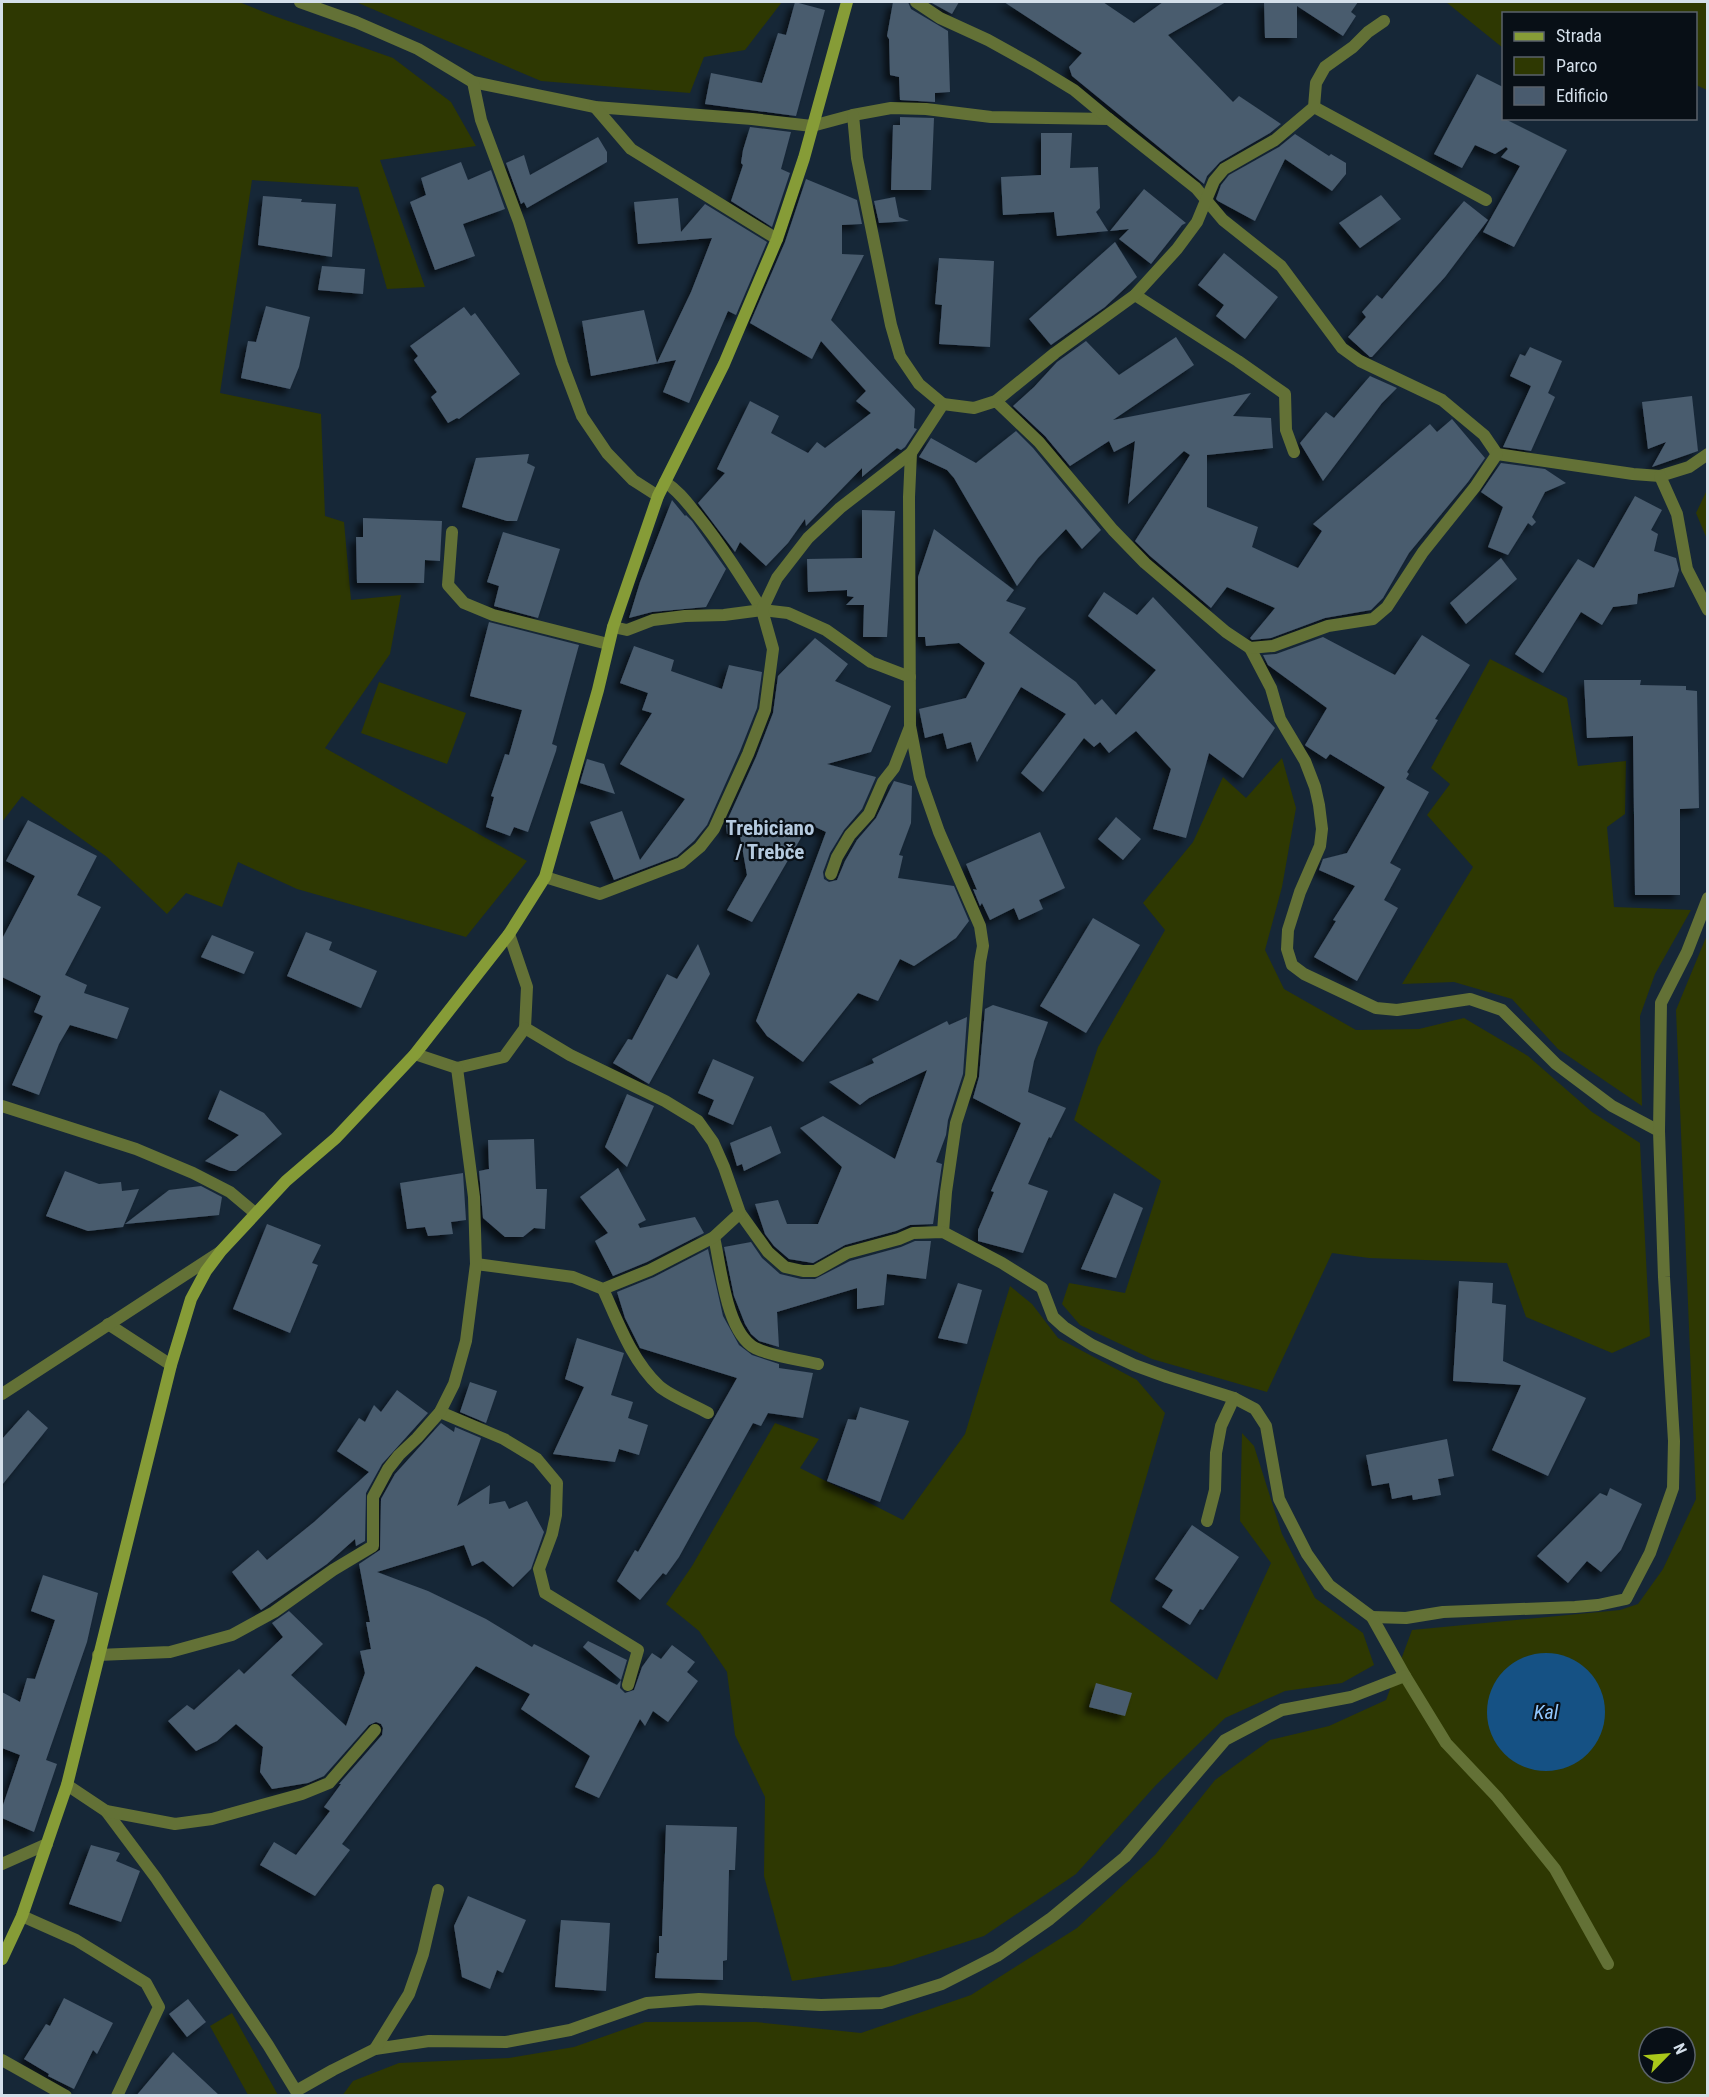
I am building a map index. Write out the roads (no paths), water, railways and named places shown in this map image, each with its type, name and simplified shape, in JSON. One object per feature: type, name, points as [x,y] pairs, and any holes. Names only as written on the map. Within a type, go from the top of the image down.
[{"type":"main road","points":[[2,1959],[22,1916],[67,1785],[171,1365],[190,1299],[221,1251],[255,1213],[286,1181],[336,1138],[415,1054],[509,934],[545,877],[613,627],[658,496],[724,364],[777,239],[804,158],[847,2]]},
{"type":"street","points":[[300,2],[356,22],[418,49],[473,82],[595,106],[812,126],[891,108],[926,109],[991,117],[1109,119]]},
{"type":"street","points":[[916,2],[940,18],[988,40],[1074,90],[1207,199],[1223,220],[1281,266],[1342,348],[1360,361],[1442,400],[1484,435],[1497,454],[1623,473],[1660,476],[1689,466],[1707,454]]},
{"type":"street","points":[[853,115],[857,158],[891,325],[900,356],[919,384],[943,404],[974,408],[996,401],[1055,353],[1135,295],[1177,249],[1197,222],[1214,181],[1224,169],[1275,140],[1314,107],[1316,83],[1325,67],[1384,21]]},
{"type":"street","points":[[473,82],[482,120],[522,232],[562,363],[582,416],[607,453],[633,480],[658,496]]},
{"type":"street","points":[[595,106],[631,148],[777,239]]},
{"type":"street","points":[[1314,107],[1486,200]]},
{"type":"street","points":[[1135,295],[1285,394],[1286,430],[1294,452]]},
{"type":"street","points":[[996,401],[1039,442],[1113,530],[1146,563],[1226,632],[1250,648],[1271,688],[1280,719],[1305,761],[1315,787],[1322,829],[1320,846],[1300,892],[1288,930],[1287,949],[1292,965],[1304,974],[1376,1008],[1397,1010],[1470,999],[1502,1010],[1556,1064],[1612,1106],[1659,1131]]},
{"type":"street","points":[[762,610],[777,578],[808,538],[840,508],[911,453],[943,404]]},
{"type":"street","points":[[911,453],[909,497],[910,726],[920,778],[939,832],[980,926],[984,946],[980,962],[971,1076],[956,1123],[943,1232]]},
{"type":"street","points":[[1250,648],[1273,646],[1328,626],[1373,619],[1387,608],[1423,552],[1475,488],[1497,454]]},
{"type":"street","points":[[1660,476],[1677,514],[1688,569],[1707,610]]},
{"type":"street","points":[[545,877],[600,894],[681,863],[700,847],[714,828],[748,754],[765,710],[773,650],[762,610],[739,571],[706,526],[676,489],[665,482]]},
{"type":"street","points":[[452,532],[448,585],[464,603],[493,615],[608,644]]},
{"type":"street","points":[[613,627],[627,630],[653,620],[762,610],[788,613],[826,630],[871,662],[910,677]]},
{"type":"street","points":[[831,874],[837,856],[850,835],[869,814],[883,782],[894,768],[910,726]]},
{"type":"street","points":[[1372,1617],[1406,1618],[1443,1612],[1575,1607],[1626,1599],[1650,1553],[1673,1488],[1674,1441],[1664,1278],[1659,1131],[1661,1003],[1687,952],[1707,898]]},
{"type":"street","points":[[415,1054],[457,1068],[504,1057],[525,1028],[526,987],[509,934]]},
{"type":"street","points":[[525,1028],[570,1055],[665,1101],[698,1121],[712,1142],[724,1167],[740,1213],[768,1252],[785,1267],[815,1271],[847,1253],[913,1233],[943,1232],[1002,1263],[1042,1288],[1053,1317],[1092,1345],[1134,1365],[1234,1398],[1255,1409],[1266,1426],[1279,1499],[1307,1554],[1329,1586],[1372,1617],[1446,1743],[1497,1797],[1555,1869],[1608,1964]]},
{"type":"street","points":[[98,1655],[170,1652],[232,1635],[274,1612],[333,1570],[373,1546],[374,1497],[388,1469],[440,1412],[454,1384],[466,1341],[476,1264],[474,1197],[457,1068]]},
{"type":"street","points":[[2,1106],[136,1149],[193,1173],[230,1192],[255,1213]]},
{"type":"street","points":[[476,1264],[573,1277],[603,1289],[650,1270],[714,1237],[740,1213]]},
{"type":"street","points":[[714,1237],[730,1312],[742,1334],[754,1347],[818,1364]]},
{"type":"street","points":[[2,1394],[221,1251]]},
{"type":"street","points":[[603,1289],[619,1326],[639,1360],[659,1387],[708,1413]]},
{"type":"street","points":[[108,1324],[171,1365]]},
{"type":"street","points":[[1207,1521],[1215,1490],[1216,1453],[1221,1426],[1234,1398]]},
{"type":"street","points":[[440,1412],[504,1439],[537,1459],[557,1483],[556,1515],[552,1534],[539,1569],[545,1593],[638,1650],[628,1685]]},
{"type":"street","points":[[67,1785],[106,1811],[156,1878],[268,2045],[296,2091],[375,2049],[429,2041],[506,2042],[570,2030],[647,2003],[699,1999],[821,2005],[881,2003],[942,1984],[997,1956],[1041,1925],[1125,1857],[1225,1740],[1282,1710],[1351,1697],[1405,1676]]},
{"type":"street","points":[[106,1811],[175,1824],[212,1820],[302,1794],[329,1783],[375,1730]]},
{"type":"street","points":[[2,1864],[47,1844]]},
{"type":"street","points":[[375,2049],[409,1994],[423,1954],[438,1890]]},
{"type":"street","points":[[22,1916],[76,1940],[147,1983],[159,2007],[150,2031],[117,2096]]},
{"type":"street","points":[[2,2060],[66,2096]]},
{"type":"water","name":"Kal","points":[[1546,1653],[1569,1657],[1588,1670],[1601,1689],[1605,1712],[1601,1735],[1588,1754],[1569,1767],[1546,1771],[1523,1767],[1504,1754],[1491,1735],[1487,1712],[1491,1689],[1504,1670],[1523,1657]]},
{"type":"district","name":"Trebiciano / Trebče","points":[[770,840]]}]
